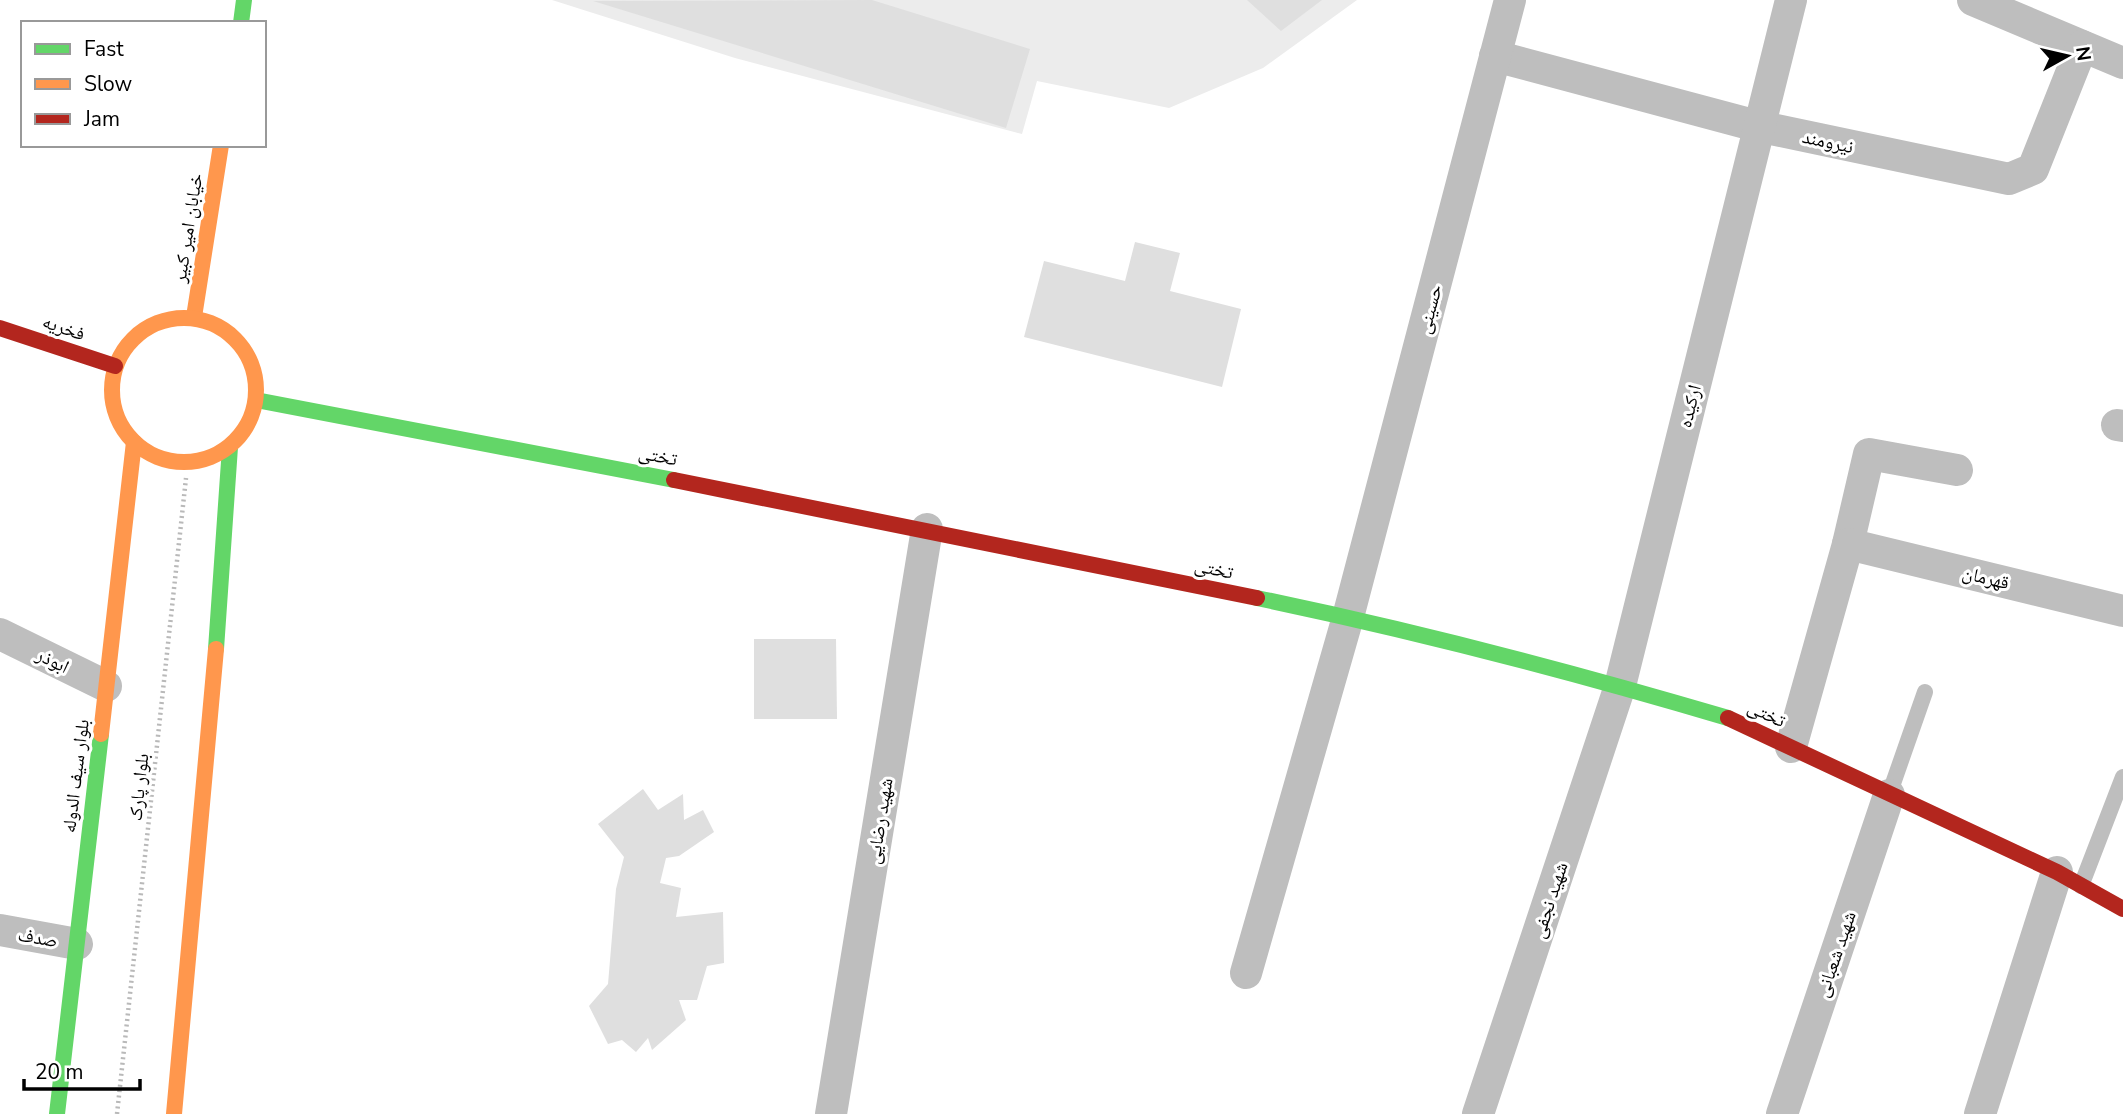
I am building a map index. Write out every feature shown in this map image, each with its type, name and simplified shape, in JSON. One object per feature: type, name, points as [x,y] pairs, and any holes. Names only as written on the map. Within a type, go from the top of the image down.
[{"type":"main road","points":[[240,21],[244,0]]},
{"type":"main road","name":"خیابان امیر کبیر","points":[[194,317],[221,147]]},
{"type":"main road","points":[[194,317],[218,324],[238,340],[252,362],[257,386],[256,400],[245,430],[230,447],[211,458],[188,463],[165,461],[134,442],[116,416],[111,391],[115,366],[127,344],[145,327],[169,318],[194,317]]},
{"type":"main road","name":"فخریه","points":[[0,328],[115,366]]},
{"type":"main road","name":"تختی","points":[[256,400],[927,529],[1348,617],[1620,686],[1730,719],[2069,879],[2123,909]]},
{"type":"main road","name":"بلوار سیف الدوله","points":[[57,1114],[134,442]]},
{"type":"main road","points":[[174,1114],[224,557],[230,447]]},
{"type":"street","name":"حسینی","points":[[1246,973],[1348,617],[1510,0]]},
{"type":"street","name":"ارکیده","points":[[1620,686],[1757,126],[1791,0]]},
{"type":"street","points":[[1973,0],[2123,63]]},
{"type":"street","name":"نیرومند","points":[[1495,56],[1757,126],[2009,178],[2033,169],[2082,46]]},
{"type":"street","points":[[1791,747],[1848,544],[1868,454],[1957,470]]},
{"type":"street","name":"شهید رضایی","points":[[831,1114],[927,529]]},
{"type":"street","name":"قهرمان","points":[[1848,544],[2123,611]]},
{"type":"street","name":"ابوذر","points":[[0,634],[106,686]]},
{"type":"street","name":"شهید نجفی","points":[[1478,1114],[1620,686]]},
{"type":"street","name":"شهید شعبانی","points":[[1782,1114],[1889,795]]},
{"type":"street","points":[[1980,1114],[2069,879]]},
{"type":"street","name":"صدف","points":[[0,930],[77,944]]},
{"type":"lane","points":[[1889,795],[1925,692]]},
{"type":"lane","points":[[2069,879],[2123,777]]},
{"type":"path","name":"بلوار پارک","points":[[117,1114],[188,463]]},
{"type":"shaded area","points":[[552,0],[1357,0],[1263,68],[1169,108],[1037,81],[1022,134],[735,58]]},
{"type":"building","points":[[872,0],[1030,49],[1006,128],[593,1]]},
{"type":"building","points":[[1247,0],[1322,0],[1281,31]]},
{"type":"building","points":[[1135,242],[1180,253],[1170,291],[1241,309],[1222,387],[1024,337],[1044,261],[1125,281]]},
{"type":"building","points":[[754,639],[836,639],[837,719],[754,719]]},
{"type":"building","points":[[643,789],[658,810],[683,794],[684,820],[703,810],[714,832],[679,856],[666,858],[660,883],[681,888],[676,917],[723,912],[724,963],[707,966],[697,1000],[679,1000],[686,1020],[652,1050],[648,1038],[636,1052],[622,1040],[608,1044],[589,1006],[608,984],[616,889],[624,857],[598,824]]},
{"type":"traffic: fast","points":[[241,21],[244,0]]},
{"type":"traffic: fast","points":[[256,400],[674,480]]},
{"type":"traffic: fast","points":[[216,649],[230,447]]},
{"type":"traffic: fast","points":[[1257,598],[1494,653],[1728,718]]},
{"type":"traffic: fast","points":[[57,1114],[101,734]]},
{"type":"traffic: slow","points":[[194,317],[221,147]]},
{"type":"traffic: slow","points":[[184,318],[212,323],[235,339],[251,362],[256,390],[251,418],[235,441],[212,457],[184,462],[156,457],[133,441],[117,418],[112,390],[117,362],[133,339],[156,323],[184,318]]},
{"type":"traffic: slow","points":[[101,734],[134,442]]},
{"type":"traffic: slow","points":[[174,1114],[216,649]]},
{"type":"traffic: jam","points":[[0,328],[115,366]]},
{"type":"traffic: jam","points":[[674,480],[1257,598]]},
{"type":"traffic: jam","points":[[1728,718],[2057,872],[2123,909]]}]
